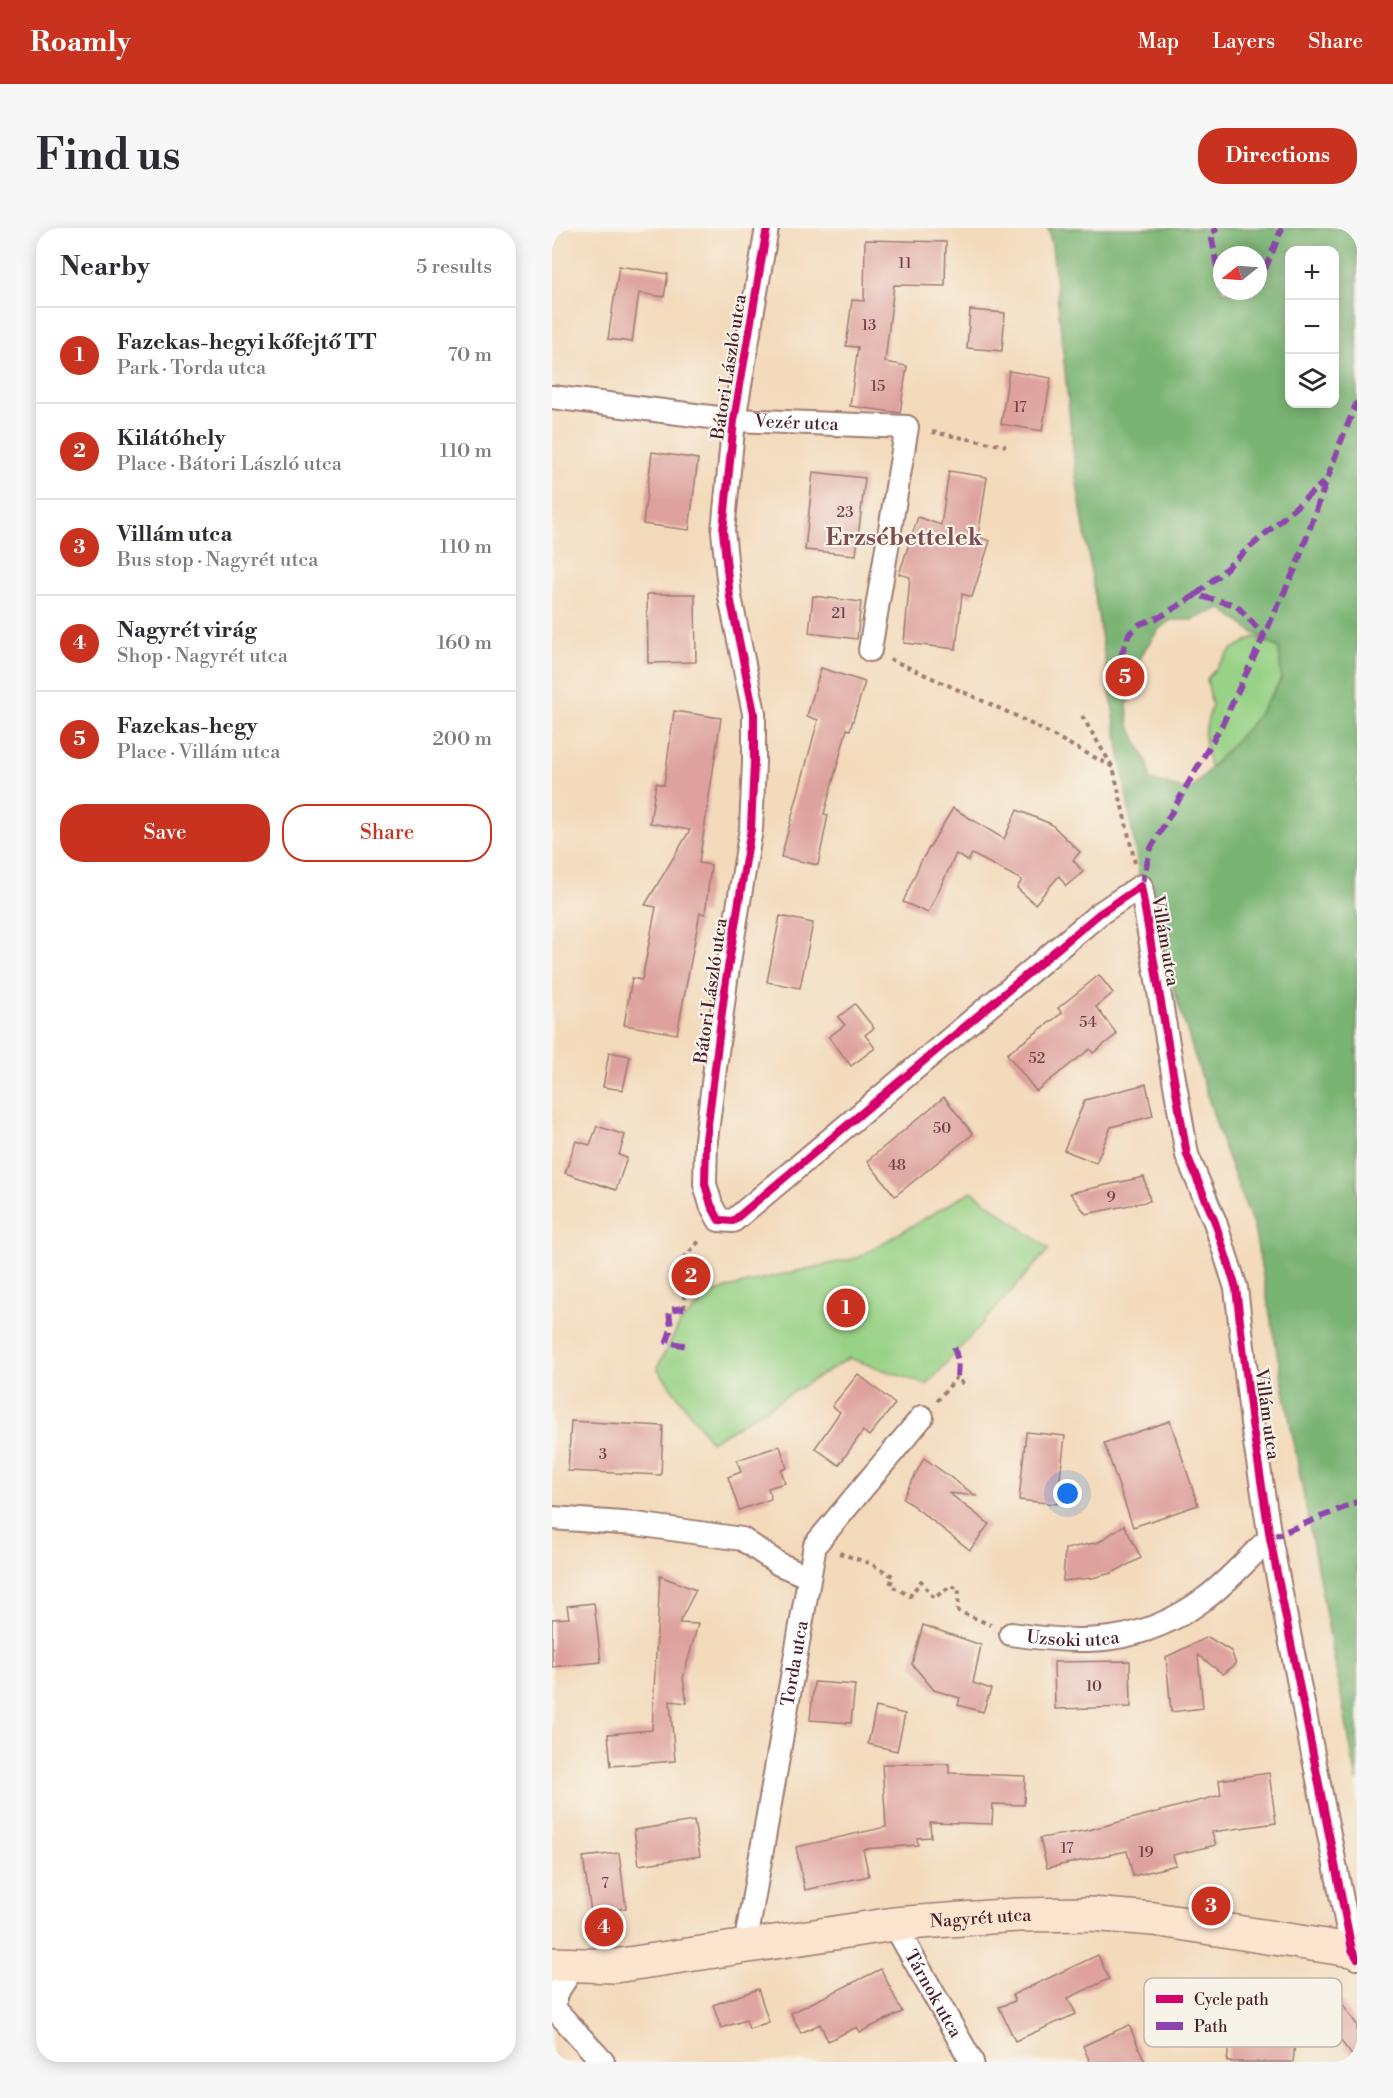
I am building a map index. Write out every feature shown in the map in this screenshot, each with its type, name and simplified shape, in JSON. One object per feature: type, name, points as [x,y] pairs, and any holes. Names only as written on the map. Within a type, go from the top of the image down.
[{"type":"street","name":"Bátori László utca","points":[[767,228],[734,420],[723,531],[730,597],[754,713],[754,763],[751,829],[726,980],[706,1140],[705,1184],[718,1220],[734,1221],[1090,922],[1141,886]]},
{"type":"street","name":"Vezér utca","points":[[552,397],[734,420],[907,427]]},
{"type":"street","points":[[870,650],[907,427]]},
{"type":"street","name":"Villám utca","points":[[1141,886],[1187,1155],[1215,1222],[1236,1288],[1252,1423],[1270,1538],[1355,1953]]},
{"type":"street","name":"Torda utca","points":[[745,1947],[814,1545],[922,1417]]},
{"type":"street","points":[[552,1518],[636,1524],[742,1539],[779,1564],[807,1576]]},
{"type":"street","name":"Uzsoki utca","points":[[1011,1634],[1081,1642],[1146,1632],[1175,1619],[1205,1599],[1270,1538]]},
{"type":"street","name":"Nagyrét utca","points":[[555,1992],[604,1967],[894,1924],[1017,1915],[1120,1915],[1355,1953]]},
{"type":"street","name":"Tárnok utca","points":[[894,1924],[972,2062]]},
{"type":"street","points":[[555,1992],[573,2028],[603,2062]]},
{"type":"path","points":[[907,427],[1005,446]]},
{"type":"path","points":[[916,672],[1014,715],[1113,767]]},
{"type":"path","points":[[691,1276],[686,1257],[701,1239]]},
{"type":"path","points":[[684,1308],[686,1301],[680,1284],[672,1278],[676,1270],[686,1263]]},
{"type":"path","points":[[922,1417],[957,1377],[964,1385]]},
{"type":"green space","points":[[1048,228],[1357,228],[1357,1782],[1254,1228],[1224,1148],[1141,886],[1076,477],[1052,246]],"holes":[[[1220,608],[1255,634],[1279,648],[1281,680],[1257,717],[1190,791],[1150,780],[1148,765],[1129,725],[1127,705],[1137,687],[1134,672],[1145,649],[1159,629],[1171,620],[1192,620]]]},
{"type":"green space","points":[[1254,637],[1279,647],[1280,680],[1276,691],[1260,715],[1229,750],[1210,767],[1204,734],[1212,705],[1207,679],[1231,650]]},
{"type":"green space","points":[[972,1191],[1049,1249],[927,1385],[849,1358],[711,1442],[657,1368],[680,1323],[712,1293],[757,1280],[857,1258]]},
{"type":"building","points":[[865,240],[946,242],[945,286],[894,285],[885,362],[907,366],[900,413],[850,406],[858,347],[846,346],[852,300],[864,301]]},
{"type":"building","points":[[619,266],[668,274],[664,297],[639,293],[632,342],[608,339]]},
{"type":"building","points":[[970,310],[1005,313],[1002,351],[967,348]]},
{"type":"building","points":[[1009,371],[1051,378],[1042,431],[1001,424]]},
{"type":"building","points":[[652,452],[698,459],[689,530],[643,524]]},
{"type":"building","points":[[949,471],[987,477],[978,537],[990,541],[972,597],[962,594],[956,649],[904,643],[910,577],[899,574],[918,517],[941,525]]},
{"type":"building","points":[[813,472],[865,478],[856,555],[805,550]]},
{"type":"building","points":[[647,594],[695,594],[696,662],[648,663]]},
{"type":"building","points":[[813,596],[861,602],[857,639],[809,633]]},
{"type":"building","points":[[821,668],[865,682],[850,730],[847,729],[824,814],[828,815],[818,865],[781,857],[818,720],[807,716]]},
{"type":"building","points":[[674,711],[721,718],[699,863],[711,865],[705,914],[700,913],[677,1034],[624,1025],[632,978],[642,980],[656,907],[645,905],[690,830],[650,823],[656,783],[664,785]]},
{"type":"building","points":[[953,808],[1004,839],[1017,810],[1051,824],[1080,852],[1073,860],[1083,872],[1066,886],[1059,876],[1035,904],[1017,888],[1022,880],[972,854],[968,861],[956,854],[928,913],[903,902],[921,861]]},
{"type":"building","points":[[780,916],[813,923],[800,988],[767,982]]},
{"type":"building","points":[[1099,975],[1113,993],[1096,1007],[1117,1034],[1093,1053],[1090,1049],[1036,1091],[1007,1054],[1062,1013],[1058,1008]]},
{"type":"building","points":[[855,1004],[874,1028],[865,1035],[875,1048],[851,1066],[829,1037],[845,1025],[838,1017]]},
{"type":"building","points":[[609,1052],[630,1056],[623,1090],[603,1087]]},
{"type":"building","points":[[1146,1084],[1153,1116],[1111,1127],[1096,1163],[1064,1150],[1085,1100]]},
{"type":"building","points":[[944,1097],[973,1134],[895,1196],[867,1161]]},
{"type":"building","points":[[597,1126],[625,1135],[619,1155],[627,1158],[616,1190],[565,1173],[576,1141],[590,1145]]},
{"type":"building","points":[[1144,1177],[1150,1201],[1086,1214],[1070,1193]]},
{"type":"building","points":[[858,1374],[895,1404],[869,1436],[863,1431],[839,1465],[815,1448],[840,1412],[832,1406]]},
{"type":"building","points":[[571,1421],[663,1426],[661,1475],[568,1471]]},
{"type":"building","points":[[1170,1421],[1198,1505],[1133,1527],[1104,1443]]},
{"type":"building","points":[[1026,1432],[1065,1436],[1057,1504],[1019,1500]]},
{"type":"building","points":[[780,1446],[787,1468],[781,1470],[785,1483],[768,1488],[771,1499],[739,1510],[728,1477],[741,1472],[737,1460]]},
{"type":"building","points":[[924,1458],[976,1496],[949,1493],[989,1524],[970,1550],[903,1498]]},
{"type":"building","points":[[1124,1525],[1141,1558],[1112,1573],[1063,1581],[1065,1549],[1099,1542]]},
{"type":"building","points":[[660,1576],[696,1590],[679,1623],[698,1624],[683,1678],[687,1703],[670,1701],[675,1761],[611,1766],[608,1734],[652,1730]]},
{"type":"building","points":[[594,1603],[601,1662],[552,1667],[552,1619],[569,1618],[567,1606]]},
{"type":"building","points":[[923,1625],[981,1645],[973,1683],[991,1689],[983,1712],[958,1705],[960,1698],[934,1690],[912,1664]]},
{"type":"building","points":[[1208,1637],[1231,1651],[1236,1664],[1223,1674],[1198,1655],[1203,1708],[1171,1712],[1166,1657]]},
{"type":"building","points":[[1130,1661],[1131,1707],[1055,1709],[1054,1662]]},
{"type":"building","points":[[814,1682],[855,1685],[851,1723],[810,1720]]},
{"type":"building","points":[[876,1707],[905,1714],[897,1751],[868,1744]]},
{"type":"building","points":[[882,1764],[949,1764],[949,1773],[1025,1776],[1024,1805],[993,1804],[992,1824],[930,1822],[931,1837],[917,1838],[918,1845],[863,1849],[869,1876],[805,1890],[796,1847],[886,1827]]},
{"type":"building","points":[[1269,1773],[1276,1823],[1212,1832],[1216,1845],[1173,1855],[1176,1865],[1133,1876],[1127,1851],[1047,1868],[1040,1838],[1089,1830],[1221,1795],[1219,1780]]},
{"type":"building","points":[[694,1821],[700,1856],[639,1865],[634,1830]]},
{"type":"building","points":[[619,1853],[626,1908],[591,1912],[583,1857]]},
{"type":"building","points":[[1098,1955],[1109,1979],[1068,1998],[1076,2014],[1015,2041],[999,2007],[1015,2001],[1012,1995]]},
{"type":"building","points":[[881,1969],[902,2012],[860,2032],[857,2027],[828,2041],[820,2024],[801,2033],[791,2013]]},
{"type":"building","points":[[758,1989],[769,2022],[749,2029],[746,2020],[721,2028],[713,2005]]},
{"type":"building","points":[[1342,2003],[1357,2025],[1357,2062],[1342,2042]]},
{"type":"building","points":[[1129,2025],[1145,2062],[1090,2062],[1083,2046]]},
{"type":"building","points":[[1229,2047],[1295,2047],[1293,2062],[1227,2062]]},
{"type":"marked path","points":[[1213,246],[1211,233],[1218,228]]},
{"type":"marked path","points":[[1267,264],[1282,228]]},
{"type":"marked path","points":[[1141,886],[1151,848],[1223,723],[1296,567],[1357,402]]},
{"type":"marked path","points":[[1196,595],[1324,482]]},
{"type":"marked path","points":[[1123,674],[1122,653],[1129,634],[1140,624],[1160,617],[1196,595],[1236,605],[1264,635]]},
{"type":"marked path","points":[[684,1308],[669,1310],[671,1329],[667,1342],[687,1346]]},
{"type":"marked path","points":[[954,1347],[958,1361],[957,1377]]},
{"type":"marked path","points":[[1270,1538],[1357,1502]]},
{"type":"cycle path","points":[[767,228],[734,420],[723,531],[730,597],[754,713],[754,763],[751,829],[726,980],[706,1140],[705,1184],[711,1205],[719,1220],[733,1221],[1099,914],[1141,886],[1187,1155],[1215,1222],[1236,1288],[1252,1423],[1270,1538],[1352,1950],[1357,1958]]},
{"type":"place","name":"Fazekas-hegy","points":[[1125,677]]},
{"type":"place","name":"Kilátóhely","points":[[691,1276]]},
{"type":"place","name":"Fazekas-hegyi kőfejtő TT","points":[[846,1308]]},
{"type":"place","name":"Villám utca","points":[[1211,1906]]},
{"type":"place","name":"Nagyrét virág","points":[[604,1927]]},
{"type":"district","name":"Erzsébettelek","points":[[904,538]]}]
